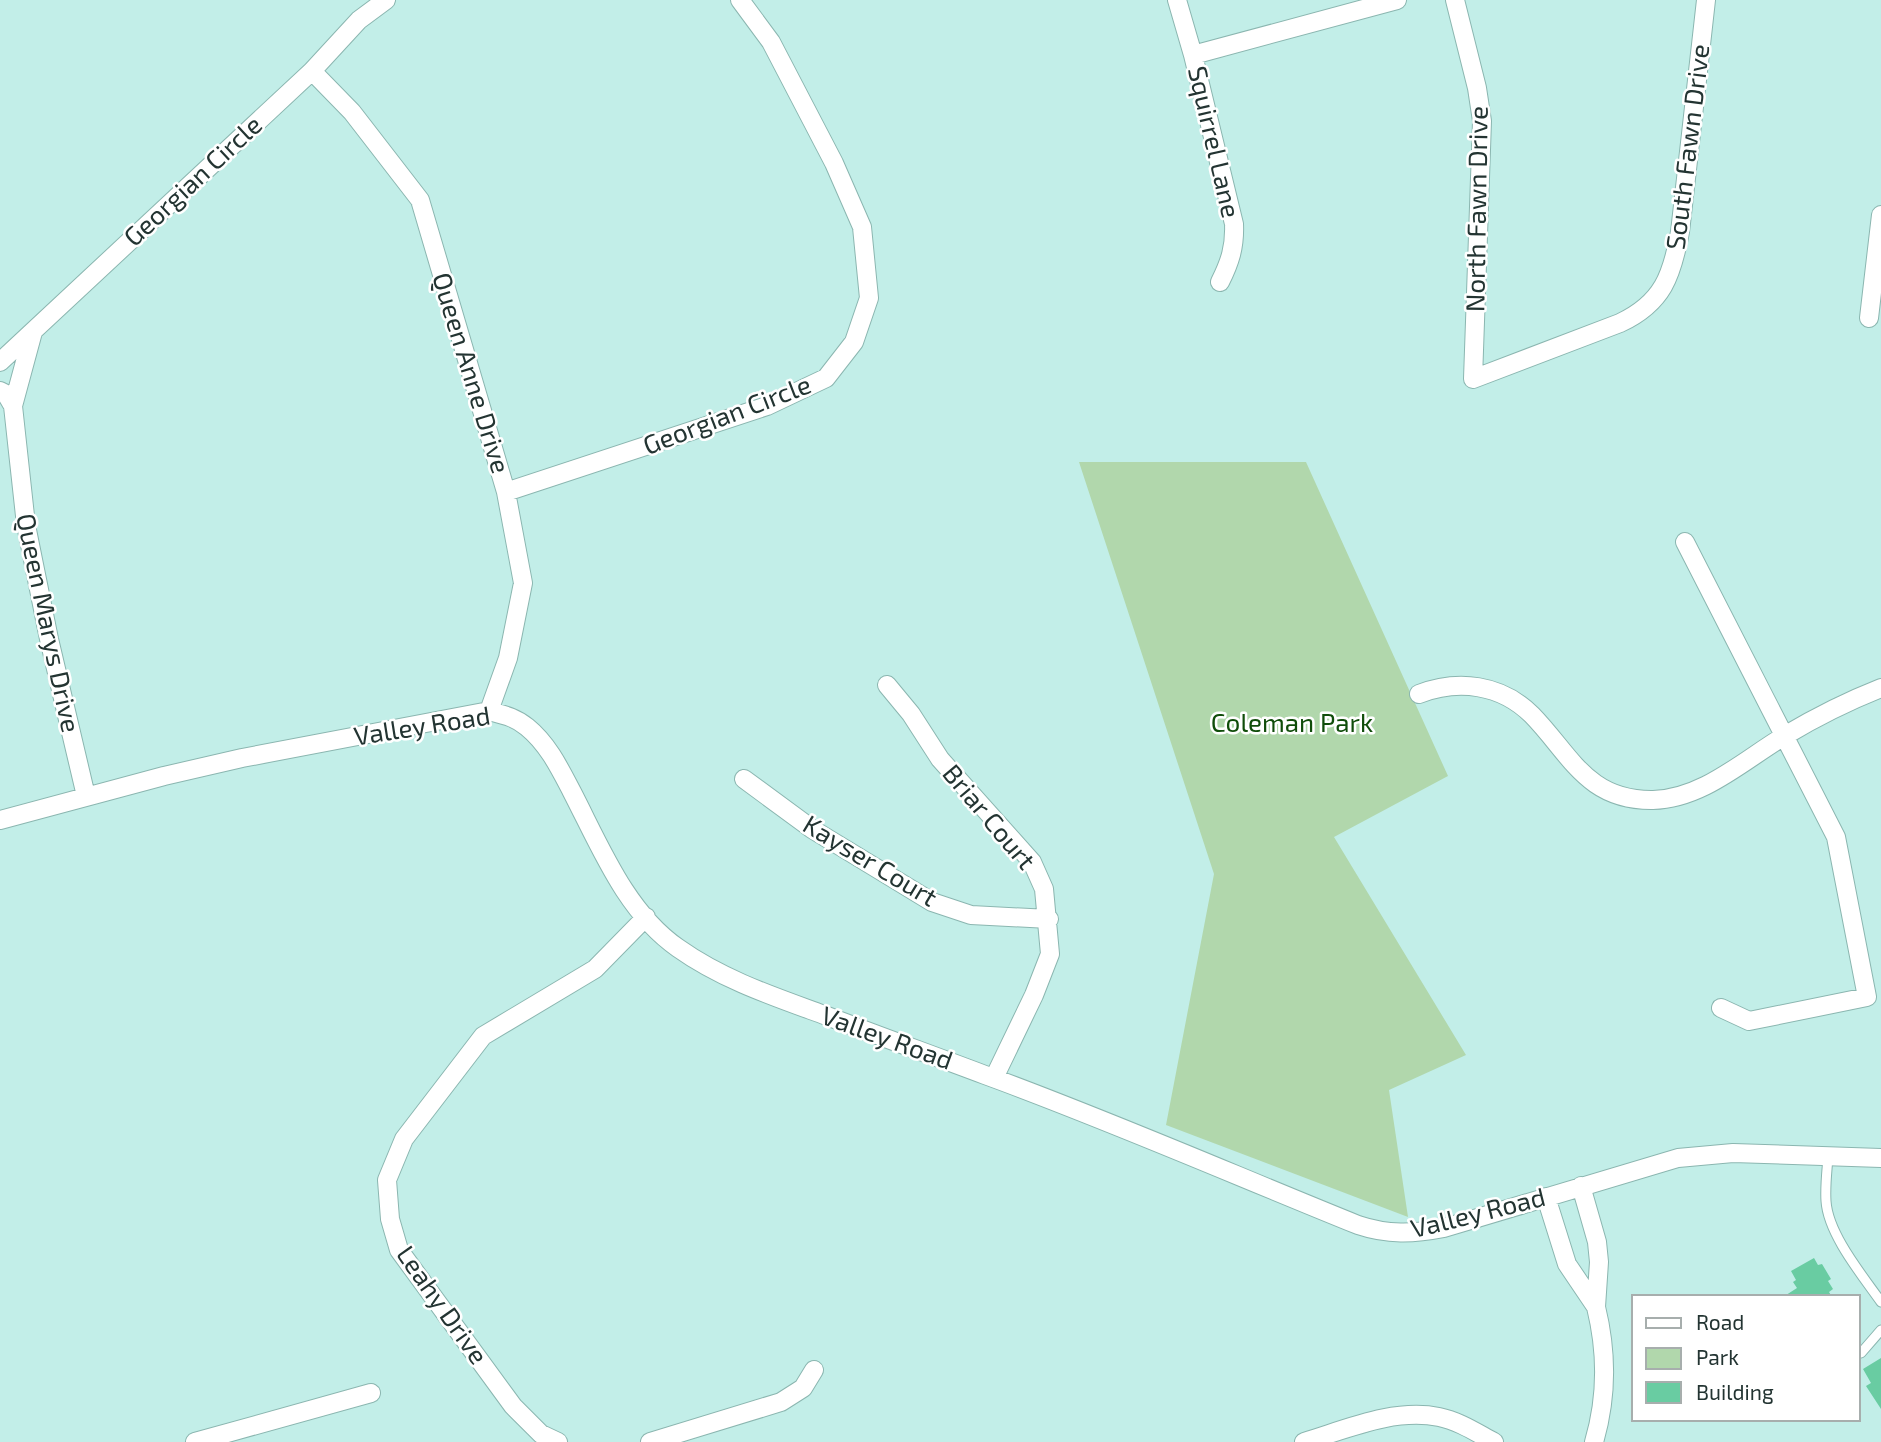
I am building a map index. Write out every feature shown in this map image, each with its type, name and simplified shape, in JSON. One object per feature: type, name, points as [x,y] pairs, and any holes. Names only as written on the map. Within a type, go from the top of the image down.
[{"type":"street","name":"Georgian Circle","points":[[0,362],[312,71],[359,20],[386,0]]},
{"type":"street","name":"Georgian Circle","points":[[506,492],[767,406],[826,378],[854,342],[869,298],[862,227],[834,163],[771,42],[740,0]]},
{"type":"street","name":"Squirrel Lane","points":[[1177,0],[1234,224],[1235,241],[1231,258],[1220,282]]},
{"type":"street","points":[[1193,55],[1397,0]]},
{"type":"street","name":"North Fawn Drive","points":[[1455,0],[1477,88],[1482,121],[1473,379]]},
{"type":"street","name":"South Fawn Drive","points":[[1473,379],[1635,316],[1654,300],[1668,279],[1680,232],[1706,0]]},
{"type":"street","name":"Queen Anne Drive","points":[[312,71],[352,112],[420,200],[506,492],[523,583],[508,658],[489,711]]},
{"type":"street","points":[[1869,318],[1881,215]]},
{"type":"street","name":"Queen Marys Drive","points":[[34,331],[13,406],[26,525],[49,639],[86,796]]},
{"type":"street","points":[[0,391],[6,394],[13,406]]},
{"type":"street","points":[[1685,542],[1836,836],[1867,997],[1749,1021],[1721,1008]]},
{"type":"street","name":"Briar Court","points":[[887,685],[911,714],[940,759],[1032,862],[1044,889],[1049,919],[1050,954],[1034,995],[994,1078]]},
{"type":"street","points":[[1419,694],[1440,686],[1477,687],[1497,692],[1516,702],[1532,716],[1576,768],[1592,782],[1631,798],[1653,800],[1672,798],[1709,784],[1786,735],[1845,703],[1881,688]]},
{"type":"street","name":"Valley Road","points":[[0,820],[242,758],[489,711],[511,716],[528,727],[542,742],[612,868],[646,917],[676,947],[701,963],[750,988],[994,1078],[1358,1225],[1381,1232],[1412,1234],[1444,1228],[1658,1163],[1705,1154],[1881,1158]]},
{"type":"street","name":"Kayser Court","points":[[744,779],[812,830],[932,902],[971,915],[1049,919]]},
{"type":"street","name":"Leahy Drive","points":[[558,1442],[541,1434],[513,1406],[399,1250],[390,1219],[387,1180],[404,1139],[483,1036],[595,970],[646,917]]},
{"type":"street","points":[[1581,1186],[1597,1242],[1599,1262],[1596,1307],[1601,1326],[1605,1376],[1604,1399],[1594,1442]]},
{"type":"street","points":[[1546,1197],[1567,1264],[1596,1307]]},
{"type":"street","points":[[650,1442],[781,1402],[803,1388],[814,1370]]},
{"type":"street","points":[[195,1442],[371,1393]]},
{"type":"street","points":[[1304,1442],[1387,1418],[1424,1415],[1456,1422],[1494,1442]]},
{"type":"lane","points":[[1828,1157],[1826,1203],[1832,1224],[1881,1301]]},
{"type":"lane","points":[[1861,1353],[1881,1330]]},
{"type":"green space","name":"Coleman Park","points":[[1079,462],[1306,462],[1448,776],[1334,837],[1466,1055],[1389,1090],[1408,1217],[1166,1125],[1214,874]]},
{"type":"building","points":[[1814,1258],[1818,1265],[1822,1264],[1831,1279],[1828,1281],[1833,1289],[1829,1292],[1831,1295],[1786,1295],[1797,1288],[1791,1271]]},
{"type":"building","points":[[1881,1358],[1881,1409],[1866,1386],[1871,1383],[1863,1369]]}]
